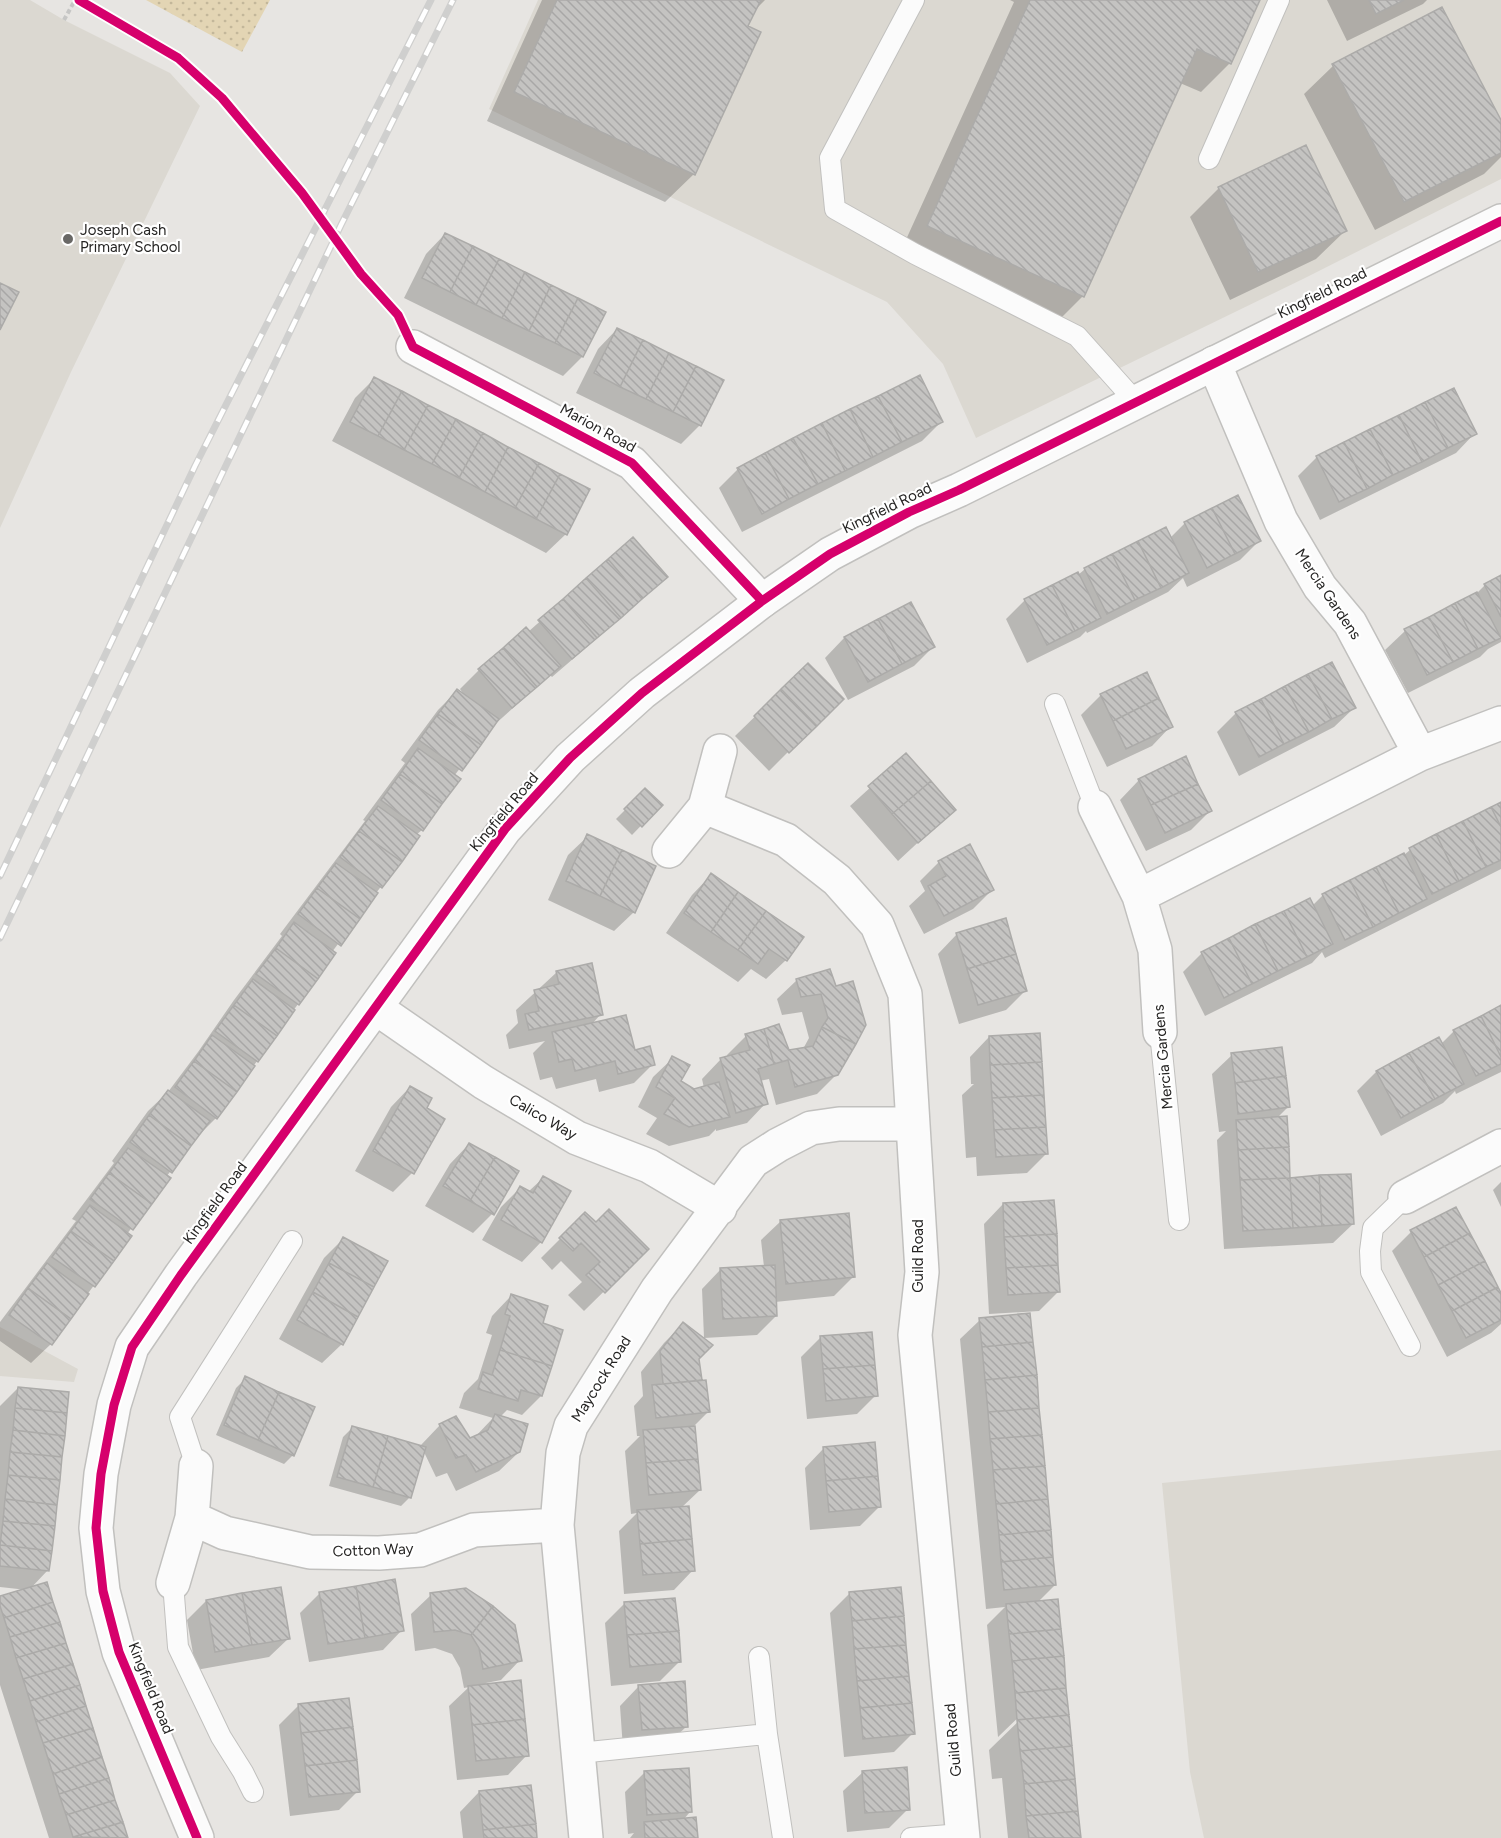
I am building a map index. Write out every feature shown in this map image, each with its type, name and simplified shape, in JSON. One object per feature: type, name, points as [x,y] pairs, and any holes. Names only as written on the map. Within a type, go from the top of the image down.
[{"type":"street","name":"Kingfield Road","points":[[197,1838],[119,1652],[103,1591],[96,1528],[100,1474],[114,1405],[132,1347],[181,1275],[505,829],[570,758],[642,693],[762,601],[830,554],[909,512],[959,490],[1501,221]]},
{"type":"street","name":"Marion Road","points":[[413,347],[632,463],[762,601]]},
{"type":"street","name":"Mercia Gardens","points":[[1214,363],[1281,521],[1320,586],[1350,623],[1420,754]]},
{"type":"street","points":[[1139,896],[1420,754],[1501,723]]},
{"type":"street","points":[[669,851],[705,807],[720,751]]},
{"type":"street","name":"Guild Road","points":[[705,807],[786,840],[837,880],[877,925],[905,994],[922,1272],[915,1335],[962,1836]]},
{"type":"street","name":"Mercia Gardens","points":[[1095,807],[1139,896],[1155,950],[1160,1032]]},
{"type":"street","name":"Calico Way","points":[[376,1008],[483,1082],[577,1138],[650,1166],[720,1208]]},
{"type":"street","name":"Maycock Road","points":[[586,1838],[557,1525],[562,1453],[571,1426],[657,1290],[753,1161],[811,1128],[839,1124],[913,1124]]},
{"type":"street","points":[[1405,1197],[1501,1146]]},
{"type":"street","points":[[173,1583],[192,1518],[196,1466]]},
{"type":"street","name":"Cotton Way","points":[[192,1518],[225,1533],[310,1552],[379,1553],[420,1550],[474,1530],[557,1525]]},
{"type":"lane","points":[[914,0],[830,158],[836,209],[915,254],[1077,336],[1136,402]]},
{"type":"lane","points":[[1209,159],[1279,0]]},
{"type":"lane","points":[[1055,704],[1095,807]]},
{"type":"lane","name":"Mercia Gardens","points":[[1160,1032],[1179,1220]]},
{"type":"lane","points":[[1405,1197],[1373,1228],[1370,1251],[1371,1272],[1410,1346]]},
{"type":"lane","points":[[196,1466],[180,1417],[292,1240]]},
{"type":"lane","points":[[173,1583],[178,1647],[221,1737],[253,1792]]},
{"type":"lane","points":[[759,1657],[767,1734],[783,1838]]},
{"type":"lane","points":[[579,1753],[767,1734]]},
{"type":"lane","points":[[911,1838],[962,1836]]},
{"type":"path","points":[[64,20],[77,0],[89,6]]},
{"type":"shaded area","name":"Joseph Cash Primary School","points":[[0,0],[30,0],[64,20],[170,73],[200,106],[71,372],[0,528]]},
{"type":"shaded area","points":[[146,0],[270,0],[242,52]]},
{"type":"shaded area","points":[[538,0],[1501,0],[1501,179],[1305,278],[976,438],[943,364],[887,302],[489,109]]},
{"type":"shaded area","points":[[0,1327],[78,1369],[74,1382],[0,1376]]},
{"type":"shaded area","points":[[1501,1450],[1501,1838],[1204,1838],[1190,1772],[1162,1483]]},
{"type":"building","points":[[557,0],[761,0],[748,26],[761,32],[695,175],[514,92]]},
{"type":"building","points":[[1030,0],[1260,0],[1231,64],[1197,49],[1084,297],[927,226]]},
{"type":"building","points":[[1369,0],[1404,0],[1376,14]]},
{"type":"building","points":[[1442,7],[1501,120],[1501,153],[1404,202],[1332,64]]},
{"type":"building","points":[[1306,145],[1347,231],[1258,272],[1218,187]]},
{"type":"building","points":[[445,233],[473,246],[450,292],[422,278]]},
{"type":"building","points":[[473,246],[499,259],[476,305],[450,292]]},
{"type":"building","points":[[499,259],[525,272],[502,318],[476,305]]},
{"type":"building","points":[[525,272],[551,285],[529,331],[502,318]]},
{"type":"building","points":[[0,283],[19,292],[0,330]]},
{"type":"building","points":[[551,285],[578,298],[555,343],[529,331]]},
{"type":"building","points":[[578,298],[606,312],[583,357],[555,343]]},
{"type":"building","points":[[617,328],[643,340],[620,387],[594,373]]},
{"type":"building","points":[[643,340],[669,353],[646,399],[620,387]]},
{"type":"building","points":[[669,353],[696,366],[673,412],[646,399]]},
{"type":"building","points":[[696,366],[724,380],[701,426],[673,412]]},
{"type":"building","points":[[920,375],[943,422],[902,442],[878,396]]},
{"type":"building","points":[[374,377],[402,391],[378,436],[350,422]]},
{"type":"building","points":[[1454,388],[1477,434],[1448,448],[1425,402]]},
{"type":"building","points":[[402,391],[428,405],[404,450],[378,436]]},
{"type":"building","points":[[878,396],[902,442],[873,457],[850,409]]},
{"type":"building","points":[[1425,402],[1448,448],[1422,462],[1399,415]]},
{"type":"building","points":[[428,405],[456,419],[432,464],[404,450]]},
{"type":"building","points":[[850,409],[873,457],[845,471],[822,423]]},
{"type":"building","points":[[1399,415],[1422,462],[1393,475],[1370,429]]},
{"type":"building","points":[[456,419],[483,433],[459,478],[432,464]]},
{"type":"building","points":[[822,423],[845,471],[818,484],[793,438]]},
{"type":"building","points":[[1370,429],[1393,475],[1367,489],[1344,442]]},
{"type":"building","points":[[483,433],[508,447],[485,492],[459,478]]},
{"type":"building","points":[[793,438],[818,484],[789,499],[765,453]]},
{"type":"building","points":[[1344,442],[1367,489],[1339,502],[1316,456]]},
{"type":"building","points":[[508,447],[539,463],[515,508],[485,492]]},
{"type":"building","points":[[765,453],[789,499],[762,514],[737,468]]},
{"type":"building","points":[[539,463],[560,474],[536,519],[515,508]]},
{"type":"building","points":[[560,474],[590,489],[567,535],[536,519]]},
{"type":"building","points":[[1238,495],[1261,541],[1235,554],[1212,508]]},
{"type":"building","points":[[1212,508],[1235,554],[1207,568],[1184,522]]},
{"type":"building","points":[[1166,527],[1189,573],[1161,588],[1138,541]]},
{"type":"building","points":[[633,537],[668,577],[642,599],[608,559]]},
{"type":"building","points":[[1138,541],[1161,588],[1135,600],[1112,554]]},
{"type":"building","points":[[1112,554],[1135,600],[1107,614],[1084,568]]},
{"type":"building","points":[[608,559],[642,599],[621,618],[586,578]]},
{"type":"building","points":[[1078,572],[1101,618],[1075,631],[1052,585]]},
{"type":"building","points":[[1501,575],[1501,617],[1484,584]]},
{"type":"building","points":[[586,578],[621,618],[597,638],[563,599]]},
{"type":"building","points":[[1052,585],[1075,631],[1047,645],[1024,599]]},
{"type":"building","points":[[1477,592],[1501,638],[1478,649],[1455,603]]},
{"type":"building","points":[[563,599],[597,638],[572,659],[538,620]]},
{"type":"building","points":[[911,602],[935,647],[902,664],[878,619]]},
{"type":"building","points":[[1455,603],[1478,649],[1453,662],[1429,617]]},
{"type":"building","points":[[1429,617],[1453,662],[1427,675],[1404,629]]},
{"type":"building","points":[[878,619],[902,664],[868,682],[844,637]]},
{"type":"building","points":[[526,627],[561,666],[537,687],[503,648]]},
{"type":"building","points":[[503,648],[537,687],[512,708],[478,669]]},
{"type":"building","points":[[1332,662],[1356,708],[1332,719],[1308,674]]},
{"type":"building","points":[[808,663],[844,699],[817,726],[781,689]]},
{"type":"building","points":[[1147,672],[1159,698],[1113,721],[1100,694]]},
{"type":"building","points":[[1308,674],[1332,719],[1309,732],[1285,686]]},
{"type":"building","points":[[1285,686],[1309,732],[1284,744],[1261,699]]},
{"type":"building","points":[[457,689],[499,719],[481,745],[438,714]]},
{"type":"building","points":[[781,689],[817,726],[789,753],[754,716]]},
{"type":"building","points":[[1159,698],[1173,727],[1126,749],[1113,721]]},
{"type":"building","points":[[1261,699],[1284,744],[1259,757],[1235,712]]},
{"type":"building","points":[[438,714],[481,745],[462,771],[419,740]]},
{"type":"building","points":[[418,748],[461,779],[442,804],[400,774]]},
{"type":"building","points":[[906,753],[931,781],[892,814],[868,786]]},
{"type":"building","points":[[1186,756],[1198,784],[1151,805],[1138,779]]},
{"type":"building","points":[[400,774],[442,804],[423,831],[381,800]]},
{"type":"building","points":[[931,781],[956,810],[918,843],[892,814]]},
{"type":"building","points":[[1198,784],[1212,811],[1165,833],[1151,805]]},
{"type":"building","points":[[645,788],[663,805],[642,827],[624,809]]},
{"type":"building","points":[[1501,802],[1501,827],[1491,807]]},
{"type":"building","points":[[378,806],[420,836],[402,862],[359,831]]},
{"type":"building","points":[[1491,807],[1501,827],[1501,860],[1486,867],[1463,821]]},
{"type":"building","points":[[1463,821],[1486,867],[1459,881],[1436,834]]},
{"type":"building","points":[[359,831],[402,862],[382,888],[340,857]]},
{"type":"building","points":[[587,834],[622,850],[600,896],[566,881]]},
{"type":"building","points":[[1436,834],[1459,881],[1432,894],[1409,848]]},
{"type":"building","points":[[970,844],[994,890],[944,916],[928,886],[946,876],[938,861]]},
{"type":"building","points":[[622,850],[656,866],[635,913],[600,896]]},
{"type":"building","points":[[1404,853],[1427,899],[1399,913],[1376,867]]},
{"type":"building","points":[[336,863],[378,893],[360,919],[317,888]]},
{"type":"building","points":[[1376,867],[1399,913],[1373,927],[1350,880]]},
{"type":"building","points":[[711,873],[738,892],[711,932],[684,913]]},
{"type":"building","points":[[1350,880],[1373,927],[1345,940],[1322,894]]},
{"type":"building","points":[[317,888],[360,919],[341,946],[298,914]]},
{"type":"building","points":[[738,892],[766,911],[738,950],[711,932]]},
{"type":"building","points":[[1310,898],[1333,944],[1307,957],[1284,911]]},
{"type":"building","points":[[766,911],[804,937],[787,961],[769,949],[758,964],[738,950]]},
{"type":"building","points":[[1284,911],[1307,957],[1278,971],[1255,924]]},
{"type":"building","points":[[1006,918],[1016,954],[967,969],[956,933]]},
{"type":"building","points":[[294,922],[336,953],[318,979],[276,948]]},
{"type":"building","points":[[1255,924],[1278,971],[1252,984],[1229,938]]},
{"type":"building","points":[[1229,938],[1252,984],[1224,998],[1201,952]]},
{"type":"building","points":[[276,948],[318,979],[299,1005],[256,974]]},
{"type":"building","points":[[1016,954],[1027,991],[978,1005],[967,969]]},
{"type":"building","points":[[592,963],[603,1015],[529,1030],[525,1014],[539,1011],[534,990],[559,984],[556,971]]},
{"type":"building","points":[[830,969],[836,986],[853,981],[866,1025],[856,1044],[822,1027],[828,1018],[821,994],[801,997],[796,979]]},
{"type":"building","points":[[253,979],[295,1010],[277,1036],[234,1005]]},
{"type":"building","points":[[234,1005],[277,1036],[258,1062],[215,1031]]},
{"type":"building","points":[[1501,1005],[1501,1057],[1481,1016]]},
{"type":"building","points":[[626,1015],[635,1050],[650,1046],[655,1065],[618,1074],[615,1061],[575,1071],[572,1059],[559,1062],[552,1032]]},
{"type":"building","points":[[1481,1016],[1501,1057],[1501,1064],[1476,1076],[1453,1030]]},
{"type":"building","points":[[779,1024],[789,1050],[813,1046],[822,1027],[856,1044],[838,1075],[795,1087],[788,1060],[774,1064],[764,1029]]},
{"type":"building","points":[[764,1029],[774,1064],[758,1069],[768,1104],[736,1113],[720,1058],[750,1050],[745,1034]]},
{"type":"building","points":[[1040,1033],[1042,1062],[990,1065],[989,1036]]},
{"type":"building","points":[[212,1035],[255,1066],[237,1092],[194,1061]]},
{"type":"building","points":[[1439,1037],[1464,1084],[1435,1099],[1409,1053]]},
{"type":"building","points":[[1282,1047],[1286,1076],[1235,1083],[1231,1053]]},
{"type":"building","points":[[1409,1053],[1435,1099],[1401,1118],[1376,1071]]},
{"type":"building","points":[[672,1056],[690,1065],[681,1081],[694,1089],[719,1082],[730,1117],[689,1127],[664,1114],[675,1098],[656,1087]]},
{"type":"building","points":[[194,1061],[237,1092],[217,1119],[175,1087]]},
{"type":"building","points":[[1042,1062],[1044,1095],[992,1098],[990,1065]]},
{"type":"building","points":[[1286,1076],[1290,1107],[1238,1114],[1235,1083]]},
{"type":"building","points":[[410,1086],[432,1098],[427,1108],[445,1119],[414,1174],[373,1151]]},
{"type":"building","points":[[168,1090],[210,1121],[191,1146],[149,1115]]},
{"type":"building","points":[[1044,1095],[1046,1127],[994,1130],[992,1098]]},
{"type":"building","points":[[149,1115],[191,1146],[172,1173],[130,1142]]},
{"type":"building","points":[[1287,1116],[1289,1147],[1238,1150],[1236,1120]]},
{"type":"building","points":[[1046,1127],[1048,1154],[996,1157],[994,1130]]},
{"type":"building","points":[[469,1143],[495,1157],[470,1201],[443,1186]]},
{"type":"building","points":[[1289,1147],[1290,1178],[1240,1180],[1238,1150]]},
{"type":"building","points":[[128,1148],[171,1178],[152,1204],[109,1173]]},
{"type":"building","points":[[495,1157],[519,1171],[494,1215],[470,1201]]},
{"type":"building","points":[[109,1173],[152,1204],[133,1230],[90,1199]]},
{"type":"building","points":[[1351,1174],[1354,1224],[1322,1226],[1319,1175]]},
{"type":"building","points":[[1319,1175],[1322,1226],[1293,1228],[1290,1178]]},
{"type":"building","points":[[543,1176],[571,1191],[542,1243],[501,1220],[520,1186],[533,1193]]},
{"type":"building","points":[[1290,1178],[1293,1228],[1243,1231],[1240,1180]]},
{"type":"building","points":[[1054,1200],[1057,1234],[1004,1237],[1003,1203]]},
{"type":"building","points":[[90,1205],[132,1236],[114,1261],[71,1231]]},
{"type":"building","points":[[1456,1207],[1470,1233],[1424,1257],[1410,1230]]},
{"type":"building","points":[[609,1209],[649,1249],[605,1293],[586,1275],[600,1262],[581,1243],[573,1251],[559,1238],[585,1212],[596,1222]]},
{"type":"building","points":[[849,1213],[855,1277],[786,1284],[780,1220]]},
{"type":"building","points":[[71,1231],[114,1261],[95,1287],[52,1257]]},
{"type":"building","points":[[1470,1233],[1485,1261],[1438,1285],[1424,1257]]},
{"type":"building","points":[[1057,1234],[1058,1265],[1006,1268],[1004,1237]]},
{"type":"building","points":[[343,1237],[388,1261],[374,1287],[329,1263]]},
{"type":"building","points":[[1485,1261],[1498,1287],[1452,1311],[1438,1285]]},
{"type":"building","points":[[47,1263],[89,1294],[71,1319],[28,1288]]},
{"type":"building","points":[[329,1263],[374,1287],[358,1317],[313,1292]]},
{"type":"building","points":[[775,1265],[777,1316],[723,1319],[720,1268]]},
{"type":"building","points":[[1058,1265],[1060,1292],[1008,1295],[1006,1268]]},
{"type":"building","points":[[1498,1287],[1501,1293],[1501,1320],[1466,1338],[1452,1311]]},
{"type":"building","points":[[28,1288],[71,1319],[52,1345],[9,1315]]},
{"type":"building","points":[[313,1292],[358,1317],[343,1345],[297,1320]]},
{"type":"building","points":[[511,1294],[548,1306],[543,1323],[563,1330],[552,1366],[500,1350],[510,1316],[505,1314]]},
{"type":"building","points":[[1030,1313],[1033,1342],[982,1347],[979,1318]]},
{"type":"building","points":[[683,1322],[713,1345],[699,1359],[702,1380],[663,1384],[660,1351]]},
{"type":"building","points":[[872,1332],[875,1365],[823,1369],[820,1336]]},
{"type":"building","points":[[1033,1342],[1037,1375],[985,1380],[982,1347]]},
{"type":"building","points":[[500,1350],[552,1366],[542,1396],[521,1390],[518,1401],[478,1389],[483,1372],[492,1375]]},
{"type":"building","points":[[875,1365],[878,1396],[826,1401],[823,1369]]},
{"type":"building","points":[[1037,1375],[1039,1408],[988,1412],[985,1380]]},
{"type":"building","points":[[245,1376],[279,1392],[258,1440],[224,1425]]},
{"type":"building","points":[[706,1380],[710,1412],[656,1418],[652,1385]]},
{"type":"building","points":[[18,1387],[69,1392],[67,1413],[15,1408]]},
{"type":"building","points":[[279,1392],[315,1407],[294,1456],[258,1440]]},
{"type":"building","points":[[15,1408],[67,1413],[65,1436],[13,1430]]},
{"type":"building","points":[[1039,1408],[1042,1435],[990,1439],[988,1412]]},
{"type":"building","points":[[495,1414],[528,1424],[520,1452],[476,1472],[466,1455],[456,1458],[439,1424],[456,1416],[470,1438],[488,1430]]},
{"type":"building","points":[[352,1426],[388,1436],[373,1487],[337,1477]]},
{"type":"building","points":[[695,1426],[698,1459],[646,1463],[643,1430]]},
{"type":"building","points":[[13,1430],[65,1436],[62,1457],[10,1452]]},
{"type":"building","points":[[1042,1435],[1045,1466],[993,1470],[990,1439]]},
{"type":"building","points":[[388,1436],[426,1447],[411,1498],[373,1487]]},
{"type":"building","points":[[875,1442],[878,1476],[826,1481],[823,1447]]},
{"type":"building","points":[[10,1452],[62,1457],[60,1480],[8,1475]]},
{"type":"building","points":[[698,1459],[701,1490],[649,1495],[646,1463]]},
{"type":"building","points":[[1045,1466],[1048,1499],[996,1504],[993,1470]]},
{"type":"building","points":[[8,1475],[60,1480],[57,1505],[5,1499]]},
{"type":"building","points":[[878,1476],[881,1507],[829,1512],[826,1481]]},
{"type":"building","points":[[5,1499],[57,1505],[55,1526],[3,1521]]},
{"type":"building","points":[[1048,1499],[1051,1530],[999,1535],[996,1504]]},
{"type":"building","points":[[689,1506],[692,1539],[640,1544],[637,1510]]},
{"type":"building","points":[[3,1521],[55,1526],[52,1551],[0,1545]]},
{"type":"building","points":[[1051,1530],[1053,1557],[1001,1562],[999,1535]]},
{"type":"building","points":[[692,1539],[695,1571],[643,1575],[640,1544]]},
{"type":"building","points":[[0,1545],[52,1551],[49,1571],[0,1566]]},
{"type":"building","points":[[1053,1557],[1056,1585],[1004,1590],[1001,1562]]},
{"type":"building","points":[[395,1579],[404,1631],[365,1638],[356,1586]]},
{"type":"building","points":[[47,1582],[53,1602],[4,1618],[0,1596]]},
{"type":"building","points":[[356,1586],[365,1638],[328,1644],[319,1592]]},
{"type":"building","points":[[281,1587],[290,1639],[252,1645],[242,1593]]},
{"type":"building","points":[[901,1587],[904,1616],[852,1621],[849,1592]]},
{"type":"building","points":[[466,1588],[493,1606],[471,1635],[455,1630],[434,1632],[430,1593]]},
{"type":"building","points":[[242,1593],[252,1645],[215,1652],[206,1600]]},
{"type":"building","points":[[675,1598],[679,1631],[627,1635],[624,1602]]},
{"type":"building","points":[[1058,1599],[1061,1629],[1009,1634],[1006,1604]]},
{"type":"building","points":[[53,1602],[60,1622],[10,1637],[4,1618]]},
{"type":"building","points":[[493,1606],[515,1625],[522,1661],[483,1669],[479,1648],[471,1635]]},
{"type":"building","points":[[904,1616],[906,1645],[854,1649],[852,1621]]},
{"type":"building","points":[[60,1622],[66,1643],[16,1658],[10,1637]]},
{"type":"building","points":[[1061,1629],[1064,1656],[1012,1661],[1009,1634]]},
{"type":"building","points":[[679,1631],[681,1662],[630,1667],[627,1635]]},
{"type":"building","points":[[66,1643],[73,1664],[23,1679],[16,1658]]},
{"type":"building","points":[[906,1645],[909,1676],[857,1681],[854,1649]]},
{"type":"building","points":[[1064,1656],[1066,1688],[1015,1693],[1012,1661]]},
{"type":"building","points":[[73,1664],[80,1685],[30,1701],[23,1679]]},
{"type":"building","points":[[909,1676],[912,1703],[860,1708],[857,1681]]},
{"type":"building","points":[[521,1680],[525,1719],[472,1725],[468,1686]]},
{"type":"building","points":[[685,1681],[688,1727],[642,1730],[638,1685]]},
{"type":"building","points":[[80,1685],[86,1706],[36,1722],[30,1701]]},
{"type":"building","points":[[1066,1688],[1069,1715],[1017,1720],[1015,1693]]},
{"type":"building","points":[[349,1698],[353,1727],[301,1733],[298,1704]]},
{"type":"building","points":[[912,1703],[915,1734],[863,1739],[860,1708]]},
{"type":"building","points":[[86,1706],[93,1728],[43,1743],[36,1722]]},
{"type":"building","points":[[1069,1715],[1072,1746],[1020,1751],[1017,1720]]},
{"type":"building","points":[[525,1719],[529,1756],[476,1761],[472,1725]]},
{"type":"building","points":[[353,1727],[357,1760],[305,1766],[301,1733]]},
{"type":"building","points":[[93,1728],[102,1757],[53,1774],[43,1743]]},
{"type":"building","points":[[1072,1746],[1075,1779],[1024,1784],[1020,1751]]},
{"type":"building","points":[[102,1757],[109,1778],[59,1794],[53,1774]]},
{"type":"building","points":[[357,1760],[360,1792],[309,1797],[305,1766]]},
{"type":"building","points":[[907,1767],[910,1810],[865,1813],[862,1771]]},
{"type":"building","points":[[689,1768],[692,1812],[647,1815],[644,1771]]},
{"type":"building","points":[[109,1778],[115,1800],[66,1815],[59,1794]]},
{"type":"building","points":[[1075,1779],[1078,1811],[1026,1816],[1024,1784]]},
{"type":"building","points":[[531,1785],[536,1824],[483,1830],[479,1791]]},
{"type":"building","points":[[115,1800],[123,1822],[73,1837],[66,1815]]},
{"type":"building","points":[[1078,1811],[1081,1838],[1029,1838],[1026,1816]]},
{"type":"building","points":[[696,1817],[698,1838],[645,1838],[644,1822]]},
{"type":"building","points":[[123,1822],[128,1838],[73,1837]]},
{"type":"building","points":[[536,1824],[537,1838],[484,1838],[483,1830]]},
{"type":"railway","points":[[0,876],[195,466],[431,0]]},
{"type":"railway","points":[[0,938],[341,225],[453,0]]},
{"type":"cycle path","points":[[79,0],[178,58],[222,98],[302,193],[361,274],[398,315],[413,347],[632,463],[762,601]]},
{"type":"cycle path","points":[[197,1838],[119,1652],[103,1591],[96,1528],[101,1474],[114,1405],[132,1347],[181,1275],[505,829],[570,758],[642,693],[762,601],[830,554],[909,512],[959,490],[1501,221]]},
{"type":"place","name":"Joseph Cash Primary School","points":[[68,239]]}]
